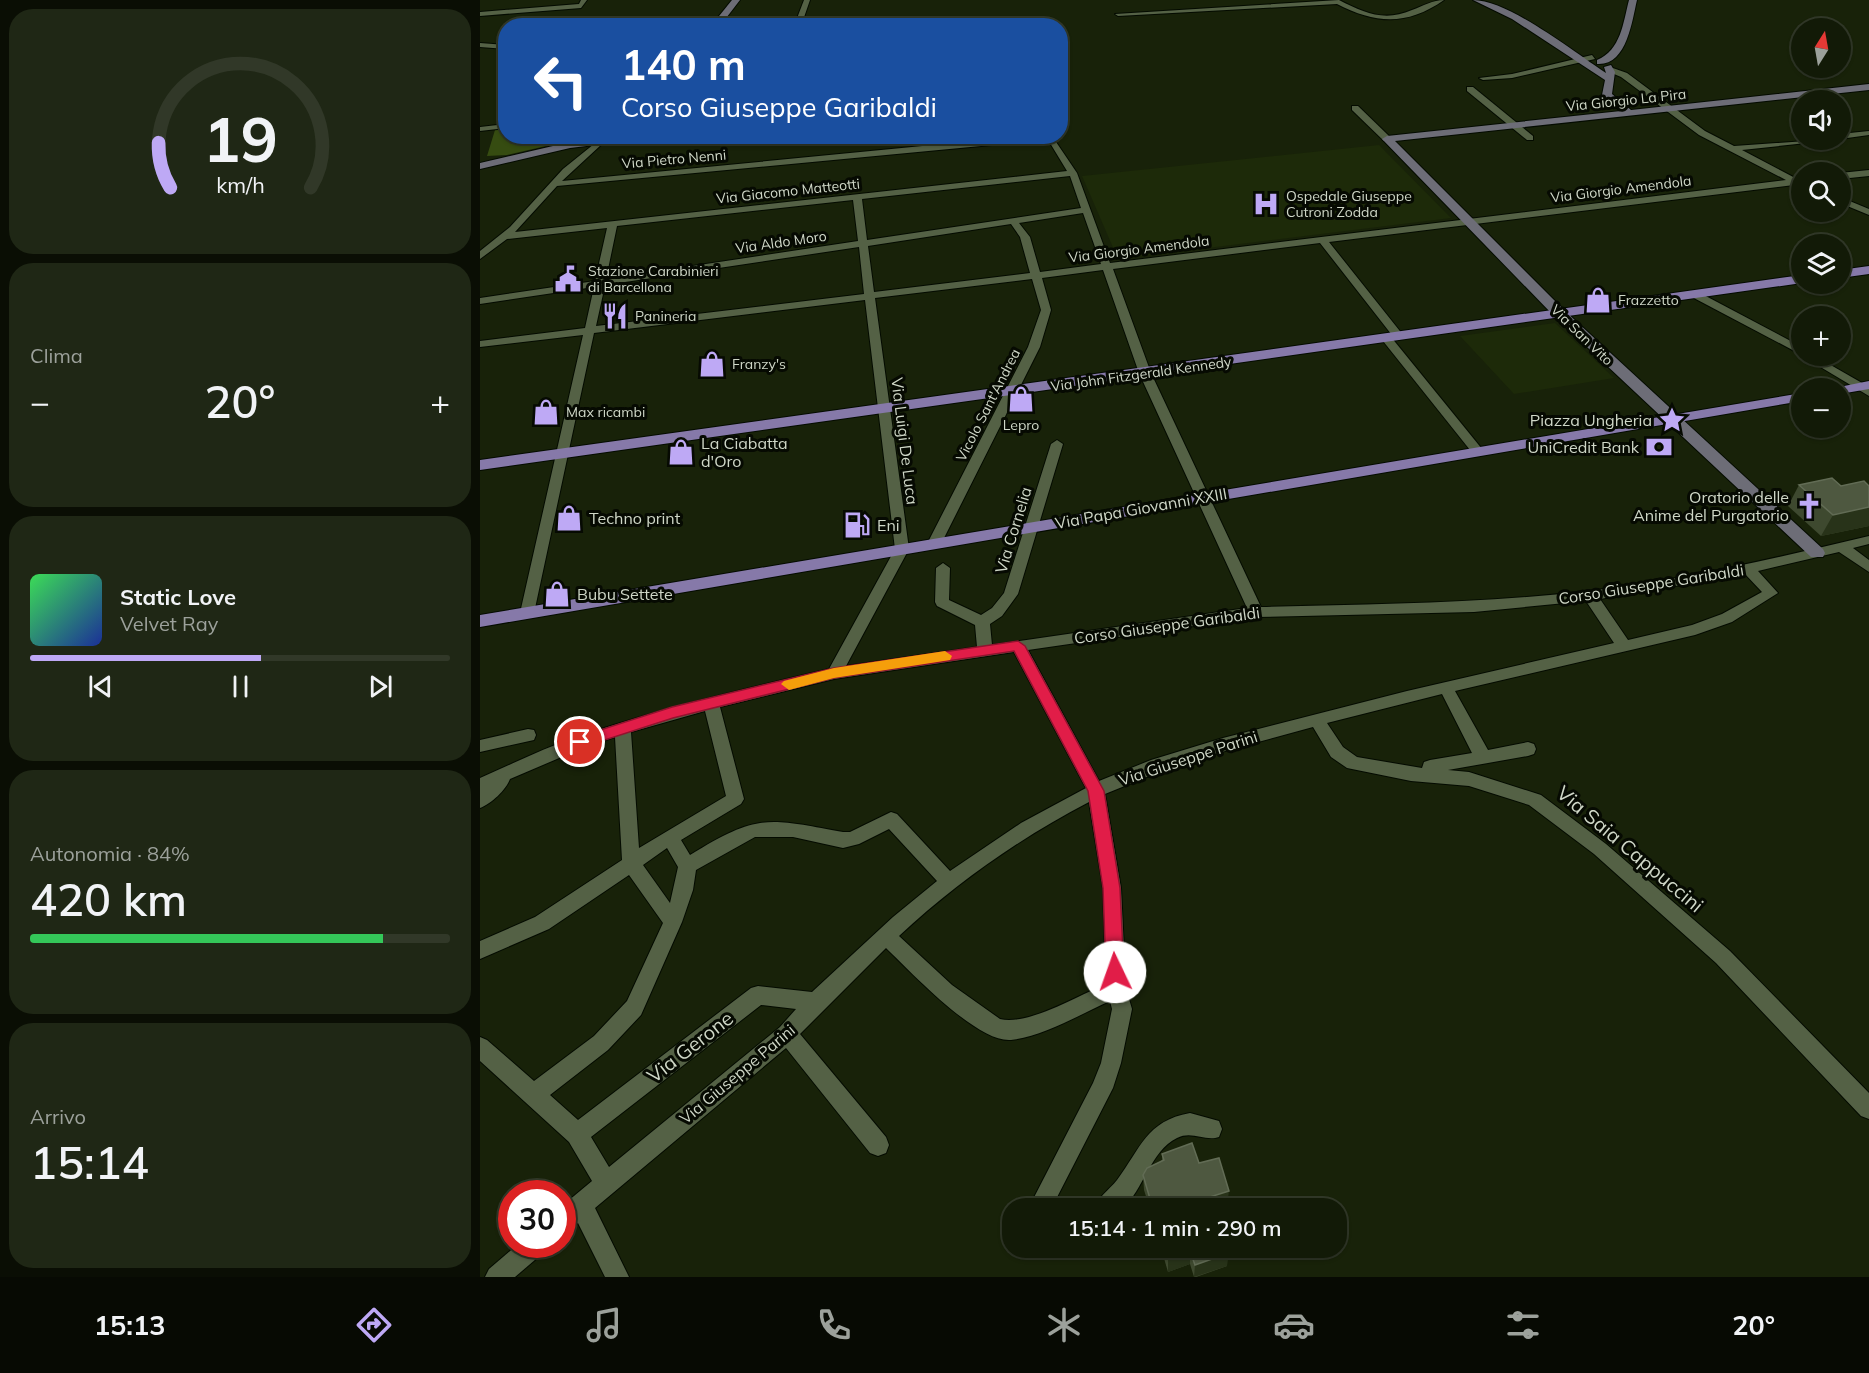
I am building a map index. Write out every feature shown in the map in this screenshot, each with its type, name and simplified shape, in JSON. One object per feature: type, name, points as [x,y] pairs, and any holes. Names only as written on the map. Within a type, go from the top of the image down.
[{"type":"main road","points":[[1851,272],[1869,270]]},
{"type":"main road","name":"Via John Fitzgerald Kennedy","points":[[480,465],[1009,393],[1791,281]]},
{"type":"main road","points":[[1851,389],[1866,388]]},
{"type":"main road","name":"Via Papa Giovanni XXIII","points":[[480,621],[1791,399]]},
{"type":"street","points":[[480,14],[581,6],[584,0]]},
{"type":"street","points":[[721,18],[736,0]]},
{"type":"street","points":[[800,18],[807,0]]},
{"type":"street","points":[[1118,14],[1336,1],[1386,20],[1399,18],[1441,0]]},
{"type":"street","points":[[1477,0],[1515,17],[1579,58],[1624,75],[1668,109],[1730,149],[1791,178]]},
{"type":"street","points":[[1604,69],[1619,49],[1633,0]]},
{"type":"street","points":[[1548,38],[1573,45],[1592,57],[1604,69],[1609,98],[1629,113]]},
{"type":"street","points":[[480,45],[498,46]]},
{"type":"street","points":[[1483,78],[1512,76],[1579,58],[1592,57]]},
{"type":"street","name":"Via Giorgio La Pira","points":[[1387,139],[1869,87]]},
{"type":"street","points":[[1470,89],[1530,138]]},
{"type":"street","name":"Via San Vito","points":[[1355,108],[1560,314],[1817,553]]},
{"type":"street","points":[[480,129],[498,127]]},
{"type":"street","points":[[1851,135],[1869,133]]},
{"type":"street","points":[[1730,149],[1791,143]]},
{"type":"street","points":[[480,166],[575,144]]},
{"type":"street","points":[[480,256],[506,236],[554,184],[597,144]]},
{"type":"street","name":"Via Pietro Nenni","points":[[554,184],[974,144]]},
{"type":"street","points":[[1055,144],[1073,173],[1109,266],[1145,373],[1256,612]]},
{"type":"street","name":"Via Giacomo Matteotti","points":[[506,236],[1073,173]]},
{"type":"street","points":[[1851,175],[1869,173]]},
{"type":"street","name":"Via Giorgio Amendola","points":[[480,344],[1791,183]]},
{"type":"street","name":"Via Luigi De Luca","points":[[857,197],[902,549]]},
{"type":"street","points":[[1851,205],[1869,212]]},
{"type":"street","name":"Via Aldo Moro","points":[[480,301],[1086,210]]},
{"type":"street","name":"Vicolo Sant'Andrea","points":[[934,543],[1034,347],[1046,310],[1025,237],[1014,222]]},
{"type":"street","points":[[527,614],[613,224]]},
{"type":"street","points":[[1322,240],[1478,452]]},
{"type":"street","points":[[1696,294],[1791,346]]},
{"type":"street","points":[[1826,366],[1866,388]]},
{"type":"street","name":"Via Cornelia","points":[[982,622],[997,612],[1011,594],[1057,444]]},
{"type":"street","name":"Corso Giuseppe Garibaldi","points":[[480,785],[580,742],[623,728],[834,673],[1256,612],[1474,607],[1590,596],[1748,569],[1869,540]]},
{"type":"street","points":[[1842,547],[1869,567]]},
{"type":"street","points":[[834,673],[902,549]]},
{"type":"street","points":[[943,568],[942,602],[982,622],[985,651]]},
{"type":"street","name":"Via Giuseppe Parini","points":[[576,1209],[787,1034],[814,1002],[948,881],[1006,839],[1137,772],[1218,745],[1446,687],[1695,630],[1727,618],[1772,593],[1748,569]]},
{"type":"street","points":[[1590,596],[1625,646]]},
{"type":"street","points":[[1018,646],[1096,791],[1112,888],[1116,989],[1122,1009],[1111,1063],[1102,1088],[1045,1198]]},
{"type":"street","points":[[1446,687],[1483,757]]},
{"type":"street","points":[[480,950],[542,923],[670,837],[735,799],[711,704]]},
{"type":"street","name":"Via Saia Cappuccini","points":[[1316,719],[1337,752],[1353,763],[1412,774],[1469,779],[1535,800],[1600,849],[1723,957],[1869,1108]]},
{"type":"street","points":[[623,728],[631,863],[673,922]]},
{"type":"street","points":[[480,746],[528,735]]},
{"type":"street","points":[[1430,767],[1528,749]]},
{"type":"street","points":[[480,801],[511,772]]},
{"type":"street","points":[[687,866],[744,833],[764,828],[843,840],[853,839],[891,819],[948,881]]},
{"type":"street","points":[[534,1094],[601,1043],[634,1008],[673,922],[684,890],[687,866],[670,837]]},
{"type":"street","points":[[886,936],[970,1012],[995,1029],[1017,1029],[1116,989]]},
{"type":"street","name":"Via Gerone","points":[[577,1134],[758,995],[814,1002]]},
{"type":"street","points":[[787,1034],[878,1145]]},
{"type":"street","points":[[480,1047],[577,1134],[606,1183]]},
{"type":"street","points":[[1118,1198],[1149,1148],[1170,1129],[1185,1124],[1202,1125],[1211,1129]]},
{"type":"street","points":[[581,1205],[617,1277]]},
{"type":"street","points":[[497,1277],[520,1258]]},
{"type":"shaded area","points":[[495,130],[498,130],[498,144],[555,144],[507,155],[487,156]]},
{"type":"shaded area","name":"Ospedale Giuseppe Cutroni Zodda","points":[[1379,145],[1451,218],[1118,259],[1082,176]]},
{"type":"shaded area","points":[[1555,323],[1614,378],[1514,394],[1460,336]]},
{"type":"building","points":[[1832,478],[1841,486],[1864,481],[1869,486],[1869,507],[1833,515],[1799,485]]},
{"type":"building","points":[[1192,1143],[1199,1163],[1219,1158],[1229,1191],[1210,1198],[1150,1198],[1143,1175],[1147,1168],[1164,1160],[1162,1154]]},
{"type":"building","points":[[1192,1258],[1215,1258],[1195,1265]]},
{"type":"slow traffic","points":[[789,684],[834,673],[945,656]]},
{"type":"place","name":"Ospedale Giuseppe Cutroni Zodda","points":[[1266,204]]},
{"type":"place","name":"Stazione Carabinieri di Barcellona","points":[[568,279]]},
{"type":"place","name":"Frazzetto","points":[[1598,300]]},
{"type":"place","name":"Panineria","points":[[615,316]]},
{"type":"place","name":"Franzy's","points":[[712,364]]},
{"type":"place","name":"Lepro","points":[[1021,399]]},
{"type":"place","name":"Max ricambi","points":[[546,412]]},
{"type":"place","name":"Piazza Ungheria","points":[[1672,420]]},
{"type":"place","name":"UniCredit Bank","points":[[1659,447]]},
{"type":"place","name":"La Ciabatta d'Oro","points":[[681,452]]},
{"type":"place","name":"Oratorio delle Anime del Purgatorio","points":[[1809,506]]},
{"type":"place","name":"Techno print","points":[[569,518]]},
{"type":"place","name":"Eni","points":[[857,525]]},
{"type":"place","name":"Bubu Settete","points":[[557,594]]},
{"type":"route","points":[[580,742],[672,713],[834,673],[1018,646],[1096,791],[1112,888],[1115,972]]}]
